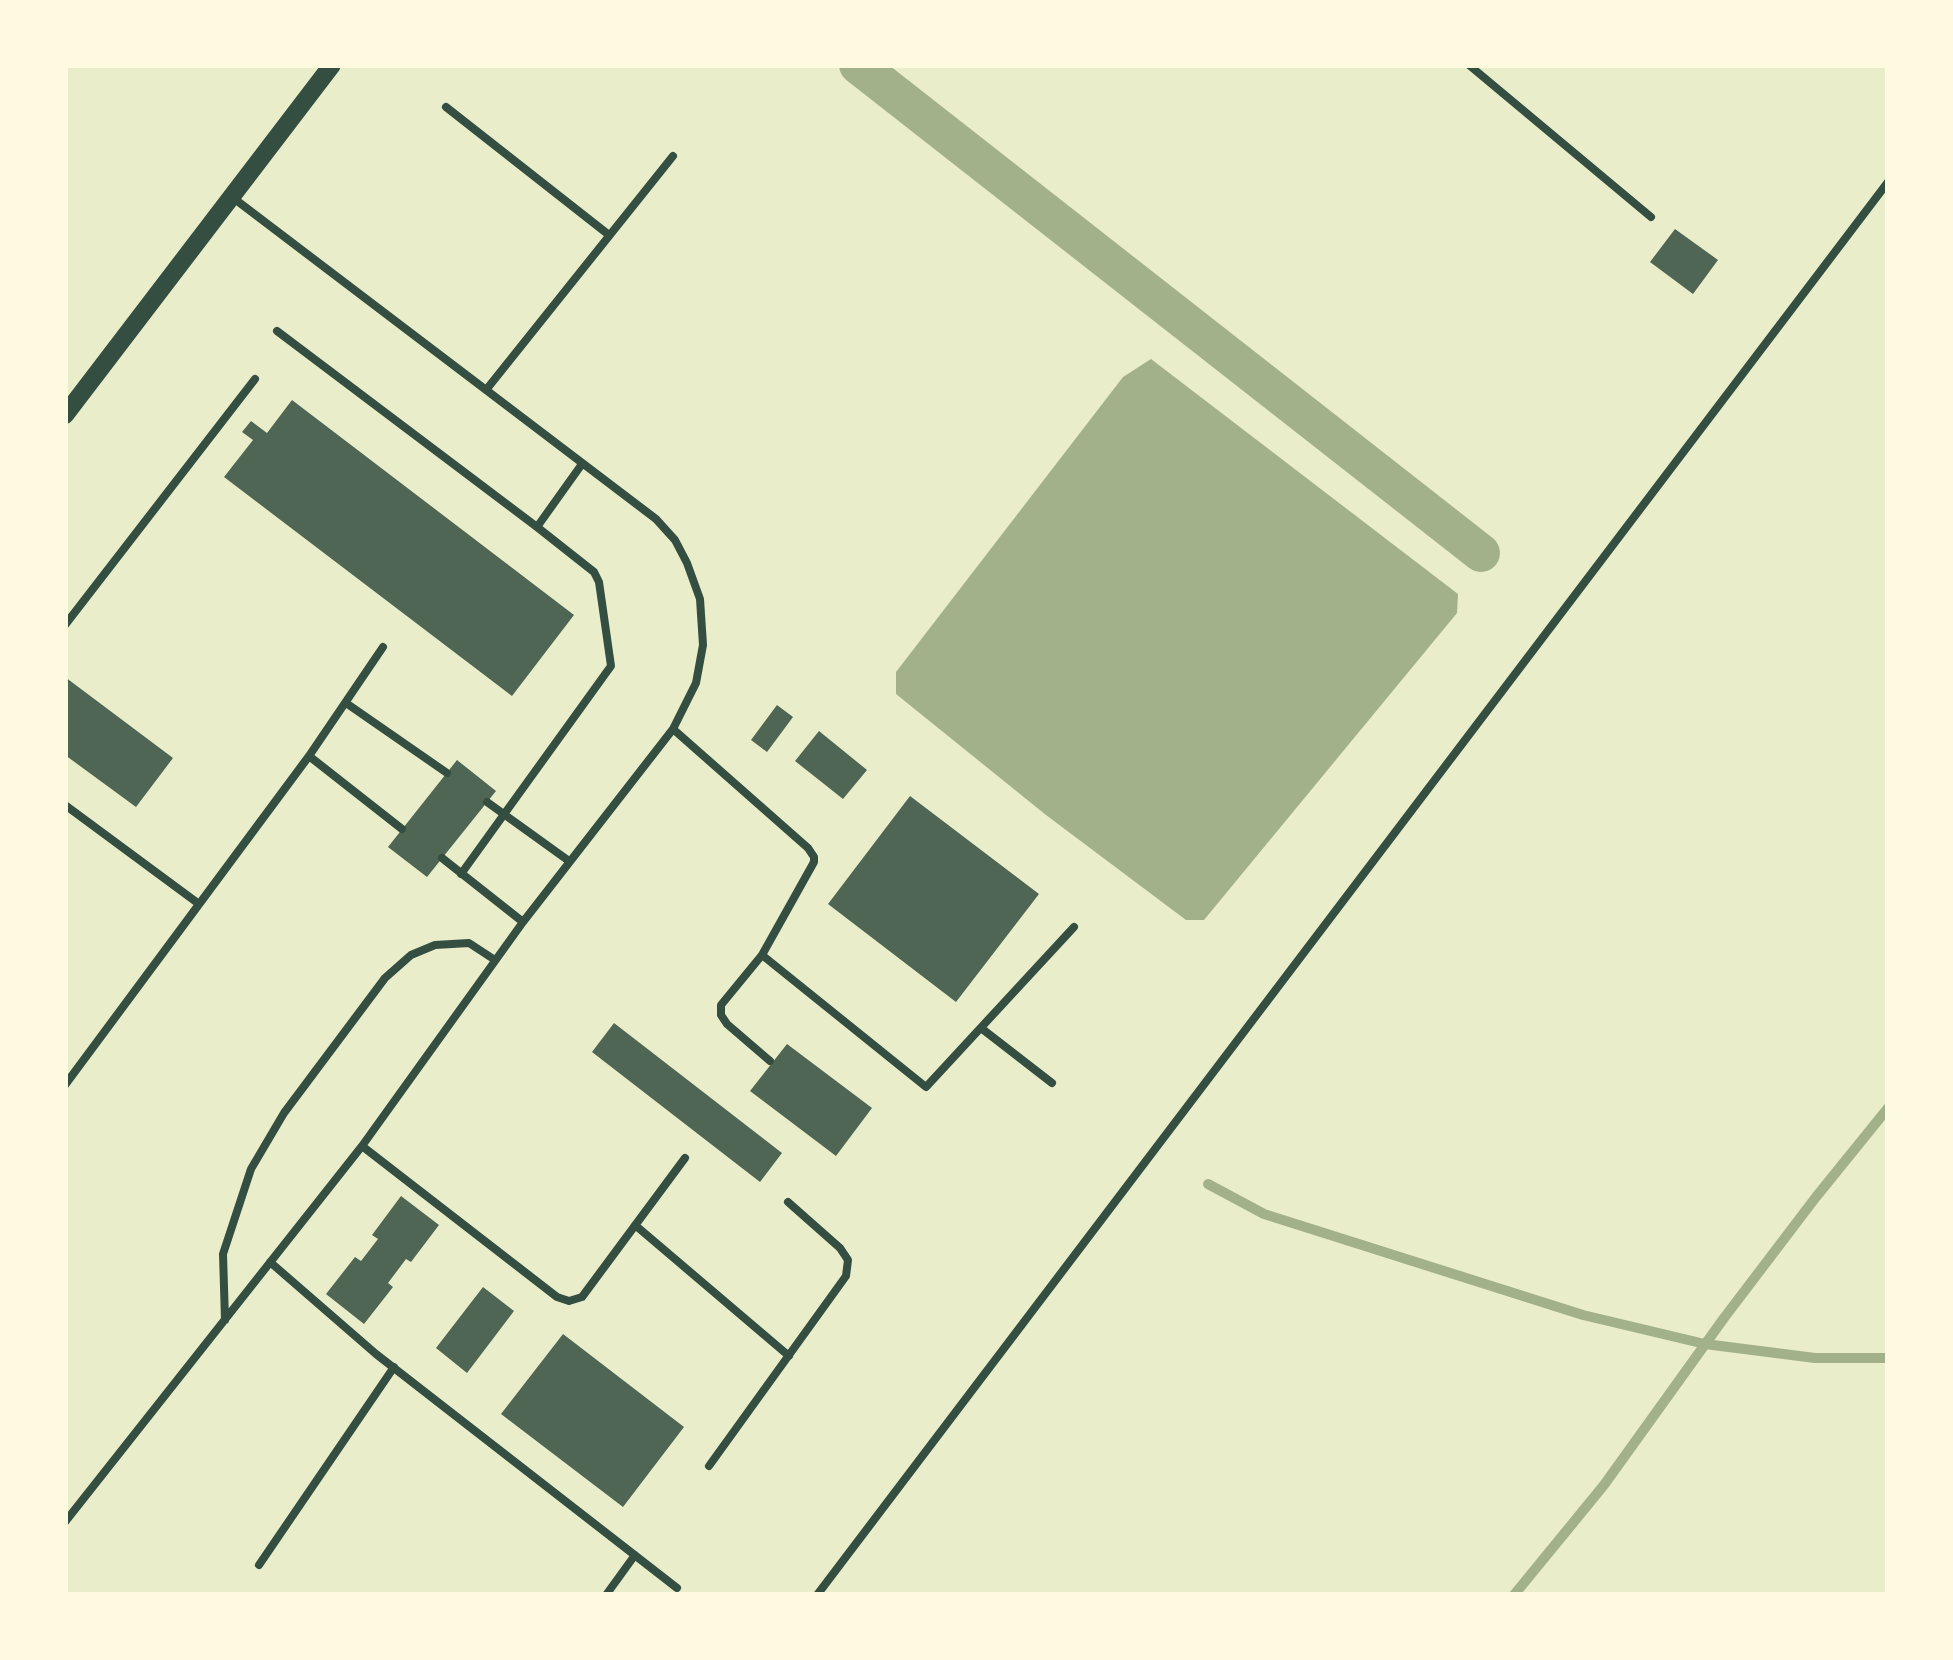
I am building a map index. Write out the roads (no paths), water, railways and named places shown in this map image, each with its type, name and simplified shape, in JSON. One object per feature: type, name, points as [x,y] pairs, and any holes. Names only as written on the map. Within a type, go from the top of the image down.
[{"type":"street","points":[[65,415],[332,65]]},
{"type":"lane","points":[[1469,65],[1650,217]]},
{"type":"lane","points":[[446,108],[610,235]]},
{"type":"lane","points":[[486,390],[673,156]]},
{"type":"lane","points":[[817,1595],[1888,182]]},
{"type":"lane","points":[[65,1522],[362,1146],[523,922],[673,729],[696,683],[703,645],[700,599],[687,563],[675,540],[656,518],[232,196]]},
{"type":"lane","points":[[277,331],[538,527],[594,572],[599,582],[611,666],[462,874]]},
{"type":"lane","points":[[65,626],[255,380]]},
{"type":"lane","points":[[538,527],[582,464]]},
{"type":"lane","points":[[65,1085],[310,756],[383,647]]},
{"type":"lane","points":[[346,703],[447,772]]},
{"type":"lane","points":[[673,729],[814,856],[762,955],[721,1005],[721,1015],[727,1024],[770,1061]]},
{"type":"lane","points":[[310,756],[402,829]]},
{"type":"lane","points":[[487,802],[569,861]]},
{"type":"lane","points":[[65,805],[200,904]]},
{"type":"lane","points":[[442,858],[523,922]]},
{"type":"lane","points":[[762,955],[926,1087],[1074,927]]},
{"type":"lane","points":[[225,1320],[223,1254],[251,1168],[284,1114],[385,978],[411,954],[434,945],[468,943],[496,960]]},
{"type":"lane","points":[[981,1028],[1052,1083]]},
{"type":"lane","points":[[362,1146],[557,1297],[569,1301],[582,1297],[685,1158]]},
{"type":"lane","points":[[709,1466],[846,1276],[848,1260],[840,1248],[788,1202]]},
{"type":"lane","points":[[635,1225],[789,1356]]},
{"type":"lane","points":[[270,1262],[394,1368],[677,1588]]},
{"type":"lane","points":[[259,1564],[394,1368]]},
{"type":"lane","points":[[606,1595],[635,1555]]},
{"type":"waterway","points":[[858,65],[1481,553]]},
{"type":"waterway","points":[[1514,1595],[1604,1485],[1724,1318],[1888,1108]]},
{"type":"waterway","points":[[1208,1184],[1264,1214],[1583,1315],[1705,1344],[1815,1358],[1888,1358]]}]
